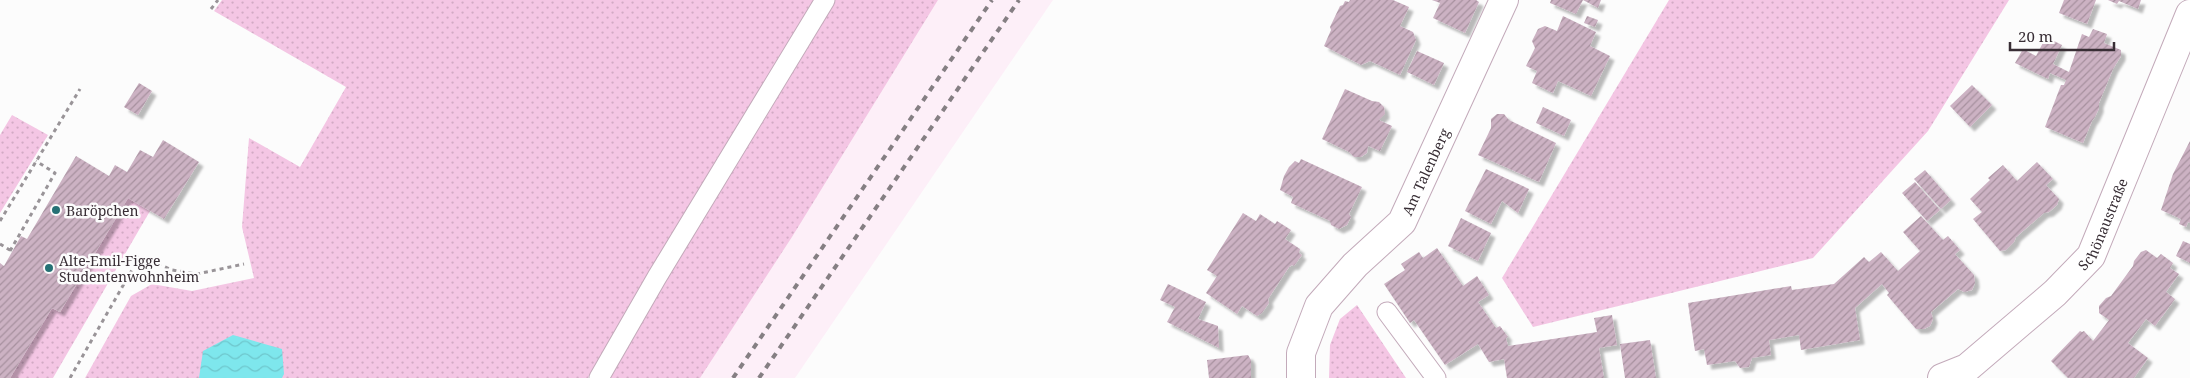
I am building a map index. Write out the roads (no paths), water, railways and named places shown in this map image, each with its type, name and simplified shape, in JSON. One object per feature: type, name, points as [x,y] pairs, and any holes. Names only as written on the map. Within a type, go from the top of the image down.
[{"type":"street","name":"Am Talenberg","points":[[1301,378],[1300,353],[1319,306],[1355,265],[1402,222],[1504,0]]},
{"type":"street","name":"Schönaustraße","points":[[1942,378],[1968,368],[2055,293],[2091,256],[2190,14]]},
{"type":"lane","points":[[599,378],[662,269],[825,0]]},
{"type":"lane","points":[[1387,312],[1436,378]]},
{"type":"water","points":[[233,335],[282,349],[284,374],[282,378],[199,378],[203,351]]},
{"type":"railway","points":[[733,378],[992,0]]},
{"type":"railway","points":[[759,378],[1019,0]]},
{"type":"place","name":"Baröpchen","points":[[56,210]]},
{"type":"place","name":"Alte-Emil-Figge Studentenwohnheim","points":[[49,268]]}]
